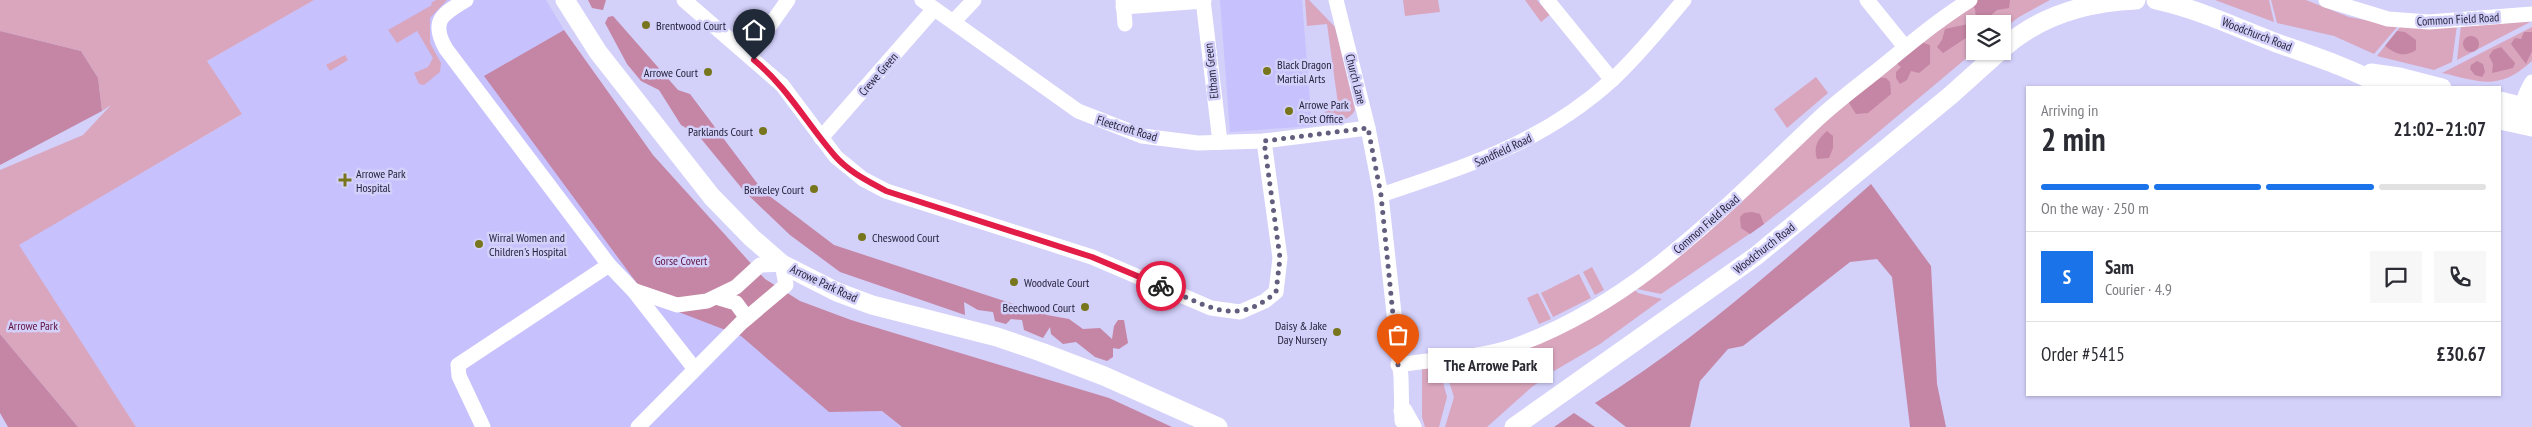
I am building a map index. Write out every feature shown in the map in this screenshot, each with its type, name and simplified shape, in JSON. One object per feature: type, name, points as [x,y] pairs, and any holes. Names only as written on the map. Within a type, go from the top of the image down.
[{"type":"main road","name":"Arrowe Park Road","points":[[565,0],[598,52],[712,197],[752,238],[782,264],[837,292],[872,305],[997,337],[1104,376],[1218,427]]},
{"type":"main road","name":"Woodchurch Road","points":[[2011,41],[2022,32],[2073,9],[2113,1],[2136,0]]},
{"type":"main road","name":"Woodchurch Road","points":[[2156,0],[2191,8],[2357,72],[2384,86]]},
{"type":"main road","name":"Woodchurch Road","points":[[1514,427],[1756,256],[1990,60]]},
{"type":"main road","name":"Woodchurch Road","points":[[2357,72],[2400,77],[2434,86]]},
{"type":"main road","points":[[2501,102],[2529,112]]},
{"type":"main road","points":[[2501,120],[2532,127]]},
{"type":"main road","points":[[1518,427],[1532,414]]},
{"type":"street","points":[[466,0],[448,11],[439,22],[438,35],[462,73],[609,265],[633,290],[694,368]]},
{"type":"street","points":[[684,0],[782,85],[836,157],[849,169],[886,191],[1092,257],[1211,308],[1240,312],[1266,302],[1276,292],[1280,258],[1264,141]]},
{"type":"street","points":[[764,34],[788,0]]},
{"type":"street","points":[[954,22],[974,0]]},
{"type":"street","points":[[1125,24],[1123,3],[1204,0]]},
{"type":"street","name":"Eltham Green","points":[[1204,0],[1220,142]]},
{"type":"street","name":"Church Lane","points":[[1336,0],[1368,128],[1381,195],[1405,422]]},
{"type":"street","points":[[1547,0],[1612,80]]},
{"type":"street","name":"Sandfield Road","points":[[1381,195],[1435,178],[1504,151],[1560,119],[1612,80],[1645,46],[1684,0]]},
{"type":"street","points":[[1867,0],[1905,47]]},
{"type":"street","name":"Common Field Road","points":[[1398,365],[1440,360],[1513,346],[1563,326],[1612,297],[1658,266],[1733,201],[1820,117],[1905,47],[1970,0]]},
{"type":"street","name":"Common Field Road","points":[[2326,0],[2388,19],[2429,22],[2532,14]]},
{"type":"street","name":"Crewe Green","points":[[821,138],[928,4]]},
{"type":"street","name":"Fleetcroft Road","points":[[928,4],[1078,112],[1142,136],[1198,143],[1264,141],[1368,128]]},
{"type":"street","points":[[2529,112],[2526,93],[2532,82]]},
{"type":"street","points":[[633,290],[677,305],[707,302],[736,287],[760,265],[782,264],[786,285],[747,318],[694,368],[638,427]]},
{"type":"street","points":[[483,427],[459,376],[458,365],[609,265]]},
{"type":"street","points":[[716,297],[736,303],[747,318]]},
{"type":"shaded area","name":"Arrowe Park Hospital","points":[[314,0],[546,0],[564,30],[485,76],[901,427],[136,427],[18,245],[241,115],[207,61]]},
{"type":"shaded area","points":[[1220,0],[1302,0],[1312,126],[1230,132]]},
{"type":"green space","name":"Arrowe Park","points":[[0,0],[314,0],[207,61],[242,114],[19,245],[136,427],[78,427],[0,334],[0,170],[83,135],[111,105],[102,111],[98,78],[81,51],[0,31]]},
{"type":"green space","points":[[436,0],[447,0],[430,18],[430,43],[441,63],[440,72],[424,85],[419,84],[414,73],[428,67],[433,58],[417,31],[397,43],[388,30],[432,5],[431,3]]},
{"type":"green space","points":[[588,0],[606,0],[603,10],[592,8]]},
{"type":"green space","points":[[1305,0],[1309,0],[1335,27],[1355,110],[1353,114],[1343,120],[1326,123],[1325,106],[1338,104],[1327,24],[1307,26]]},
{"type":"green space","points":[[1403,0],[1438,0],[1440,12],[1405,16]]},
{"type":"green space","points":[[1525,0],[1537,0],[1541,5],[1558,8],[1541,22]]},
{"type":"green space","points":[[1977,0],[2050,0],[2011,23],[2011,15],[1966,15],[1966,59],[1845,160],[1764,224],[1661,294],[1637,289],[1634,285],[1820,124]]},
{"type":"green space","points":[[1977,0],[2010,0],[2009,8],[1997,10],[1991,15],[1976,15],[1975,9],[1971,4]]},
{"type":"green space","points":[[2215,0],[2269,0],[2274,22]]},
{"type":"green space","points":[[2271,0],[2306,0],[2349,17],[2398,26],[2374,54],[2334,36],[2277,23]]},
{"type":"green space","points":[[613,16],[678,90],[690,94],[763,191],[834,245],[1047,315],[1069,319],[1083,329],[1100,328],[1112,339],[1114,326],[1118,320],[1124,320],[1128,343],[1119,349],[1113,348],[1113,357],[1107,361],[1095,357],[1076,342],[1063,344],[1051,334],[1050,327],[1043,338],[1024,330],[1022,320],[1011,319],[1006,324],[995,321],[993,312],[978,310],[964,302],[965,315],[840,272],[790,235],[744,191],[698,135],[681,125],[659,90],[641,81],[627,64],[605,23],[608,17]]},
{"type":"green space","points":[[2532,21],[2457,60],[2461,25]]},
{"type":"green space","points":[[1966,24],[1966,38],[1943,53],[1937,47],[1942,40],[1945,29]]},
{"type":"green space","points":[[2457,25],[2452,62],[2434,70],[2377,56],[2400,27]]},
{"type":"green space","points":[[2532,27],[2532,61],[2510,77],[2490,82],[2442,73]]},
{"type":"green space","name":"Gorse Covert","points":[[564,30],[653,155],[765,279],[800,301],[851,320],[1109,398],[1172,427],[902,427],[882,411],[829,412],[741,336],[650,301],[484,76]]},
{"type":"green space","points":[[0,31],[81,51],[98,78],[102,111],[0,165]]},
{"type":"green space","points":[[2397,31],[2405,32],[2416,40],[2416,50],[2408,54],[2400,54],[2385,46]]},
{"type":"green space","points":[[2524,32],[2532,32],[2532,51],[2526,64],[2511,44],[2515,38],[2521,39]]},
{"type":"green space","points":[[2468,36],[2474,36],[2479,41],[2477,50],[2468,52],[2463,47],[2463,41]]},
{"type":"green space","points":[[1918,41],[1930,45],[1930,64],[1919,73],[1911,71],[1907,80],[1900,84],[1896,78],[1896,72],[1901,67],[1893,60]]},
{"type":"green space","points":[[2501,47],[2515,63],[2513,68],[2492,73],[2493,64],[2489,56],[2493,50]]},
{"type":"green space","points":[[345,55],[348,60],[330,71],[326,65]]},
{"type":"green space","points":[[2477,61],[2483,64],[2485,72],[2482,77],[2475,75],[2470,69],[2471,65]]},
{"type":"green space","points":[[1816,77],[1828,93],[1787,128],[1774,109]]},
{"type":"green space","points":[[1876,77],[1886,78],[1890,82],[1891,94],[1868,113],[1856,114],[1847,100]]},
{"type":"green space","points":[[1827,131],[1833,136],[1833,148],[1829,158],[1817,159],[1817,143]]},
{"type":"green space","points":[[1871,184],[1931,266],[1937,384],[1946,427],[1910,427],[1892,277],[1877,259],[1850,262],[1743,346],[1728,349],[1700,381],[1690,427],[1626,427],[1595,403],[1668,354],[1738,300]]},
{"type":"green space","points":[[1744,213],[1760,214],[1764,224],[1750,234],[1741,228],[1740,217]]},
{"type":"green space","points":[[1592,267],[1604,290],[1595,295],[1583,272]]},
{"type":"green space","points":[[1579,274],[1591,298],[1553,317],[1541,293]]},
{"type":"green space","points":[[1634,289],[1638,293],[1662,299],[1600,344],[1554,371],[1548,362],[1521,354],[1519,350]]},
{"type":"green space","points":[[1538,293],[1551,319],[1539,324],[1527,298]]},
{"type":"green space","points":[[0,334],[78,427],[8,427],[0,413]]},
{"type":"green space","points":[[1511,352],[1519,360],[1544,369],[1549,376],[1533,386],[1487,427],[1445,427],[1454,397],[1443,363],[1451,362],[1452,375],[1491,372],[1490,356]]},
{"type":"green space","points":[[1438,363],[1447,397],[1439,427],[1425,427],[1422,417],[1422,364]]},
{"type":"green space","points":[[1574,413],[1595,427],[1554,427]]},
{"type":"way so far","points":[[1161,286],[1211,308],[1226,311],[1240,312],[1266,302],[1276,292],[1280,258],[1264,141],[1368,128],[1381,195],[1398,365]]},
{"type":"place","name":"Brentwood Court","points":[[646,25]]},
{"type":"place","name":"Black Dragon Martial Arts","points":[[1267,71]]},
{"type":"place","name":"Arrowe Court","points":[[708,72]]},
{"type":"place","name":"Arrowe Park Post Office","points":[[1289,111]]},
{"type":"place","name":"Parklands Court","points":[[763,131]]},
{"type":"place","name":"Arrowe Park Hospital","points":[[345,180]]},
{"type":"place","name":"Berkeley Court","points":[[814,189]]},
{"type":"place","name":"Cheswood Court","points":[[862,237]]},
{"type":"place","name":"Wirral Women and Children's Hospital","points":[[479,244]]},
{"type":"place","name":"Woodvale Court","points":[[1014,282]]},
{"type":"place","name":"Beechwood Court","points":[[1085,307]]},
{"type":"place","name":"Daisy & Jake Day Nursery","points":[[1337,332]]},
{"type":"place","name":"The Arrowe Park","points":[[1398,365]]},
{"type":"route","points":[[754,60],[782,85],[836,157],[863,179],[886,191],[966,215],[1107,262],[1161,286]]}]
